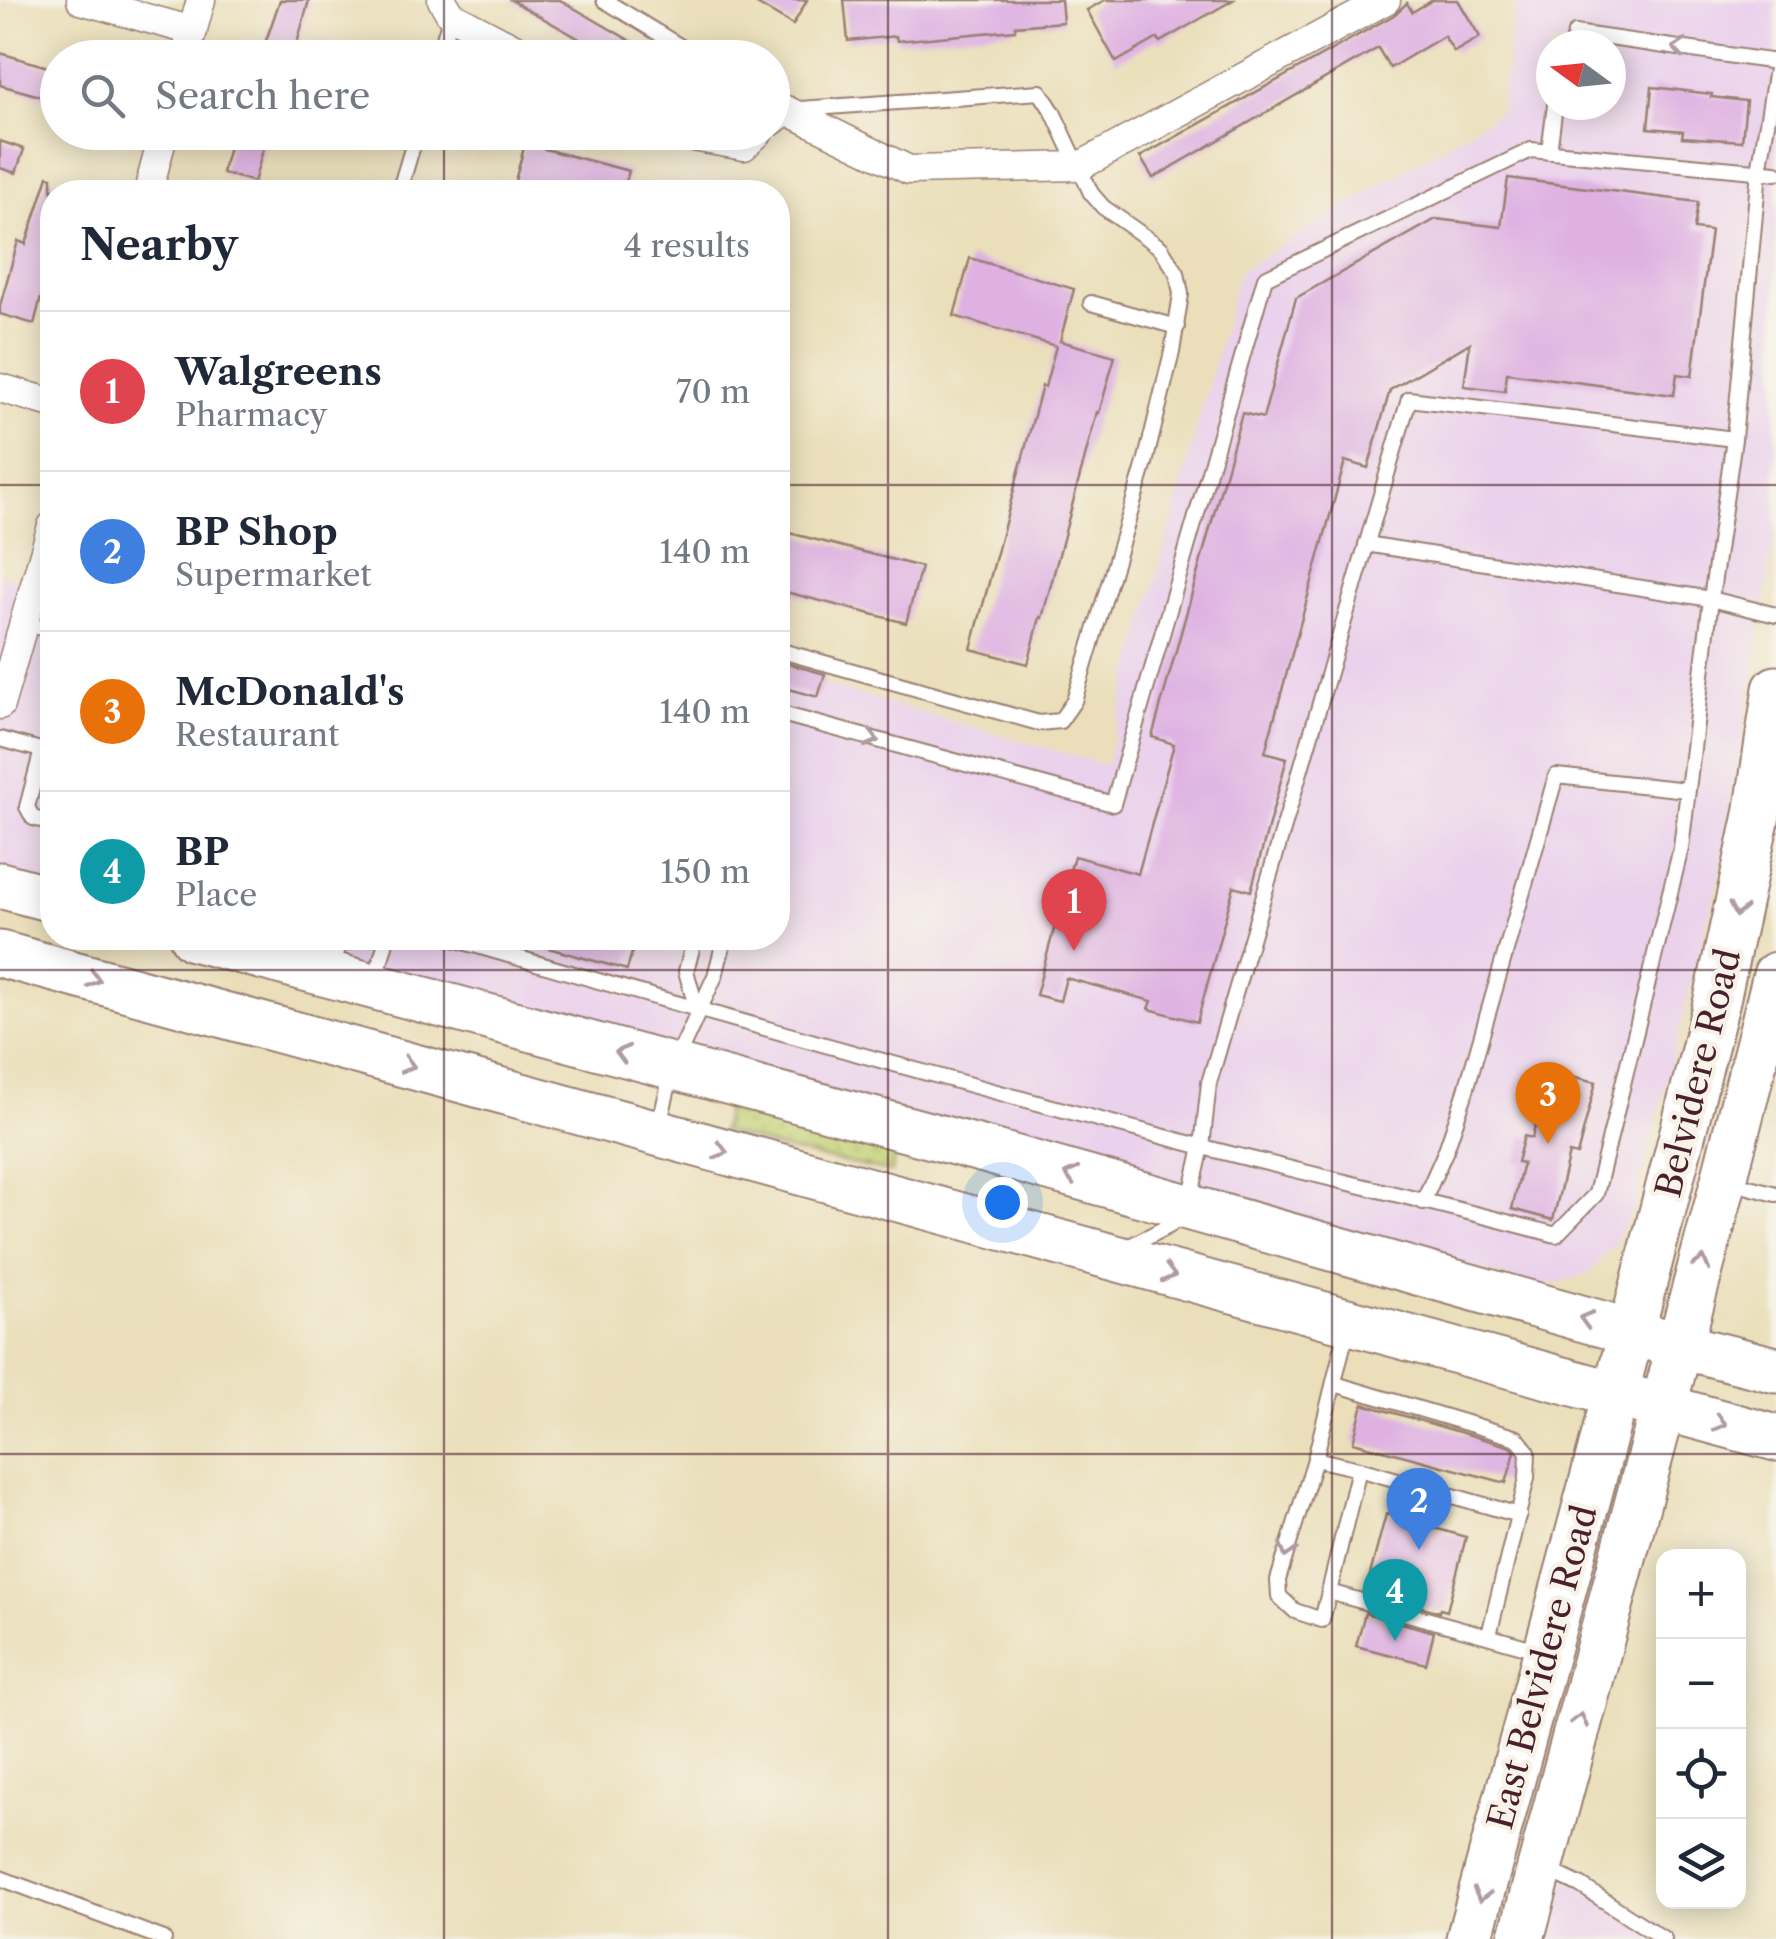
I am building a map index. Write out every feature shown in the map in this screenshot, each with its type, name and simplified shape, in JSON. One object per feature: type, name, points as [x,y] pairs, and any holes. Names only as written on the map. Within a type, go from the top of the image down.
[{"type":"main road","name":"Belvidere Road","points":[[1616,1395],[1730,944],[1757,815],[1776,690]]},
{"type":"main road","points":[[0,885],[40,897]]},
{"type":"main road","points":[[289,950],[335,956],[374,986],[992,1152],[1776,1370]]},
{"type":"main road","points":[[0,954],[1776,1438]]},
{"type":"main road","name":"Belvidere Road","points":[[1664,1408],[1774,991]]},
{"type":"main road","name":"East Belvidere Road","points":[[1468,1939],[1616,1395]]},
{"type":"main road","name":"East Belvidere Road","points":[[1521,1939],[1664,1408]]},
{"type":"street","points":[[81,0],[179,40]]},
{"type":"street","points":[[190,40],[201,0]]},
{"type":"street","points":[[790,117],[908,170],[1080,166],[1386,0]]},
{"type":"street","points":[[446,8],[502,40]]},
{"type":"street","points":[[151,180],[159,150]]},
{"type":"street","points":[[0,388],[40,400]]},
{"type":"street","points":[[0,705],[40,568]]},
{"type":"lane","points":[[604,0],[670,40]]},
{"type":"lane","points":[[441,40],[446,8]]},
{"type":"lane","points":[[513,950],[698,1010],[1202,1147],[1556,1235],[1596,1194],[1681,848],[1734,439],[1759,171],[1776,66],[1626,41]]},
{"type":"lane","points":[[790,110],[1040,92],[1091,193],[1103,208],[1161,248],[1177,272],[1181,294],[1177,327],[1144,463],[1074,701],[1060,721],[1039,723],[790,657]]},
{"type":"lane","points":[[1549,152],[1553,120]]},
{"type":"lane","points":[[403,180],[412,150]]},
{"type":"lane","points":[[790,716],[1113,804],[1265,278],[1531,150],[1776,173]]},
{"type":"lane","points":[[1091,304],[1177,327]]},
{"type":"lane","points":[[1107,1257],[1169,1226],[1188,1208],[1202,1147],[1209,1083],[1409,399],[1734,439]]},
{"type":"lane","points":[[1366,544],[1712,599],[1776,614]]},
{"type":"lane","points":[[24,623],[40,628]]},
{"type":"lane","points":[[0,739],[40,749]]},
{"type":"lane","points":[[40,771],[27,807],[33,818],[40,820]]},
{"type":"lane","points":[[1422,1202],[1464,1097],[1556,776],[1688,790]]},
{"type":"lane","points":[[374,986],[384,950]]},
{"type":"lane","points":[[692,950],[686,972],[698,1010]]},
{"type":"lane","points":[[657,1133],[673,1067],[715,976],[721,950]]},
{"type":"lane","points":[[1724,1180],[1776,1194]]},
{"type":"lane","points":[[1348,1323],[1315,1459],[1278,1580],[1279,1596],[1295,1612],[1322,1620],[1358,1469]]},
{"type":"lane","points":[[1335,1384],[1518,1438],[1528,1452],[1527,1478],[1488,1635]]},
{"type":"lane","points":[[1315,1459],[1518,1515]]},
{"type":"lane","points":[[1329,1592],[1546,1652]]},
{"type":"lane","points":[[1541,1867],[1580,1885],[1664,1939]]},
{"type":"lane","points":[[0,1878],[164,1939]]},
{"type":"shaded area","points":[[1516,0],[1776,0],[1776,528],[1723,861],[1633,1211],[1613,1245],[1588,1274],[1541,1287],[283,950],[790,950],[790,675],[1106,765],[1239,272],[1500,112]]},
{"type":"shaded area","points":[[0,575],[40,587],[40,884],[0,872]]},
{"type":"shaded area","points":[[1571,1864],[1682,1939],[1549,1939]]},
{"type":"green space","points":[[727,1102],[896,1149],[891,1172],[784,1150],[722,1131]]},
{"type":"building","points":[[280,0],[309,0],[298,40],[266,40]]},
{"type":"building","points":[[511,0],[560,0],[629,40],[581,40]]},
{"type":"building","points":[[750,0],[807,0],[793,25]]},
{"type":"building","points":[[844,0],[1061,0],[1063,22],[897,41],[896,36],[848,41]]},
{"type":"building","points":[[1105,0],[1233,0],[1116,62],[1087,10]]},
{"type":"building","points":[[1433,0],[1458,0],[1480,37],[1454,52],[1444,36],[1390,68],[1378,48],[1153,178],[1140,157],[1394,15],[1407,3],[1412,12]]},
{"type":"building","points":[[0,53],[40,65],[40,96],[0,85]]},
{"type":"building","points":[[1652,87],[1746,101],[1742,141],[1682,137],[1683,131],[1648,128]]},
{"type":"building","points":[[0,141],[24,149],[16,173],[0,168]]},
{"type":"building","points":[[228,150],[263,150],[255,180],[222,173]]},
{"type":"building","points":[[523,150],[548,150],[629,171],[626,180],[515,180]]},
{"type":"building","points":[[1508,178],[1698,202],[1694,229],[1711,231],[1692,376],[1677,374],[1674,395],[1507,373],[1505,391],[1464,386],[1470,343],[1390,390],[1368,468],[1345,461],[1265,752],[1287,758],[1251,891],[1234,886],[1197,1022],[1149,1009],[1152,1001],[1066,978],[1060,1001],[1036,995],[1074,856],[1138,874],[1174,744],[1152,737],[1242,413],[1263,418],[1296,298],[1436,219],[1501,227]]},
{"type":"building","points":[[40,201],[40,301],[34,324],[0,314],[18,241],[26,244]]},
{"type":"building","points":[[970,258],[1074,289],[1060,341],[1115,356],[1028,664],[971,649],[1056,346],[954,316]]},
{"type":"building","points":[[790,533],[921,567],[906,623],[790,593]]},
{"type":"building","points":[[790,664],[825,674],[818,697],[790,689]]},
{"type":"building","points":[[555,950],[633,950],[627,970]]},
{"type":"building","points":[[1539,1068],[1596,1082],[1577,1155],[1569,1153],[1553,1220],[1512,1209],[1523,1163],[1517,1162],[1524,1136],[1532,1138],[1543,1093],[1533,1090]]},
{"type":"building","points":[[1363,1404],[1511,1447],[1515,1452],[1506,1483],[1353,1442]]},
{"type":"building","points":[[1386,1514],[1466,1537],[1447,1611],[1366,1590]]},
{"type":"building","points":[[1365,1613],[1434,1632],[1426,1664],[1356,1646]]},
{"type":"place","name":"Walgreens","points":[[1074,951]]},
{"type":"place","name":"McDonald's","points":[[1548,1144]]},
{"type":"place","name":"BP Shop","points":[[1419,1550]]},
{"type":"place","name":"BP","points":[[1395,1641]]}]
